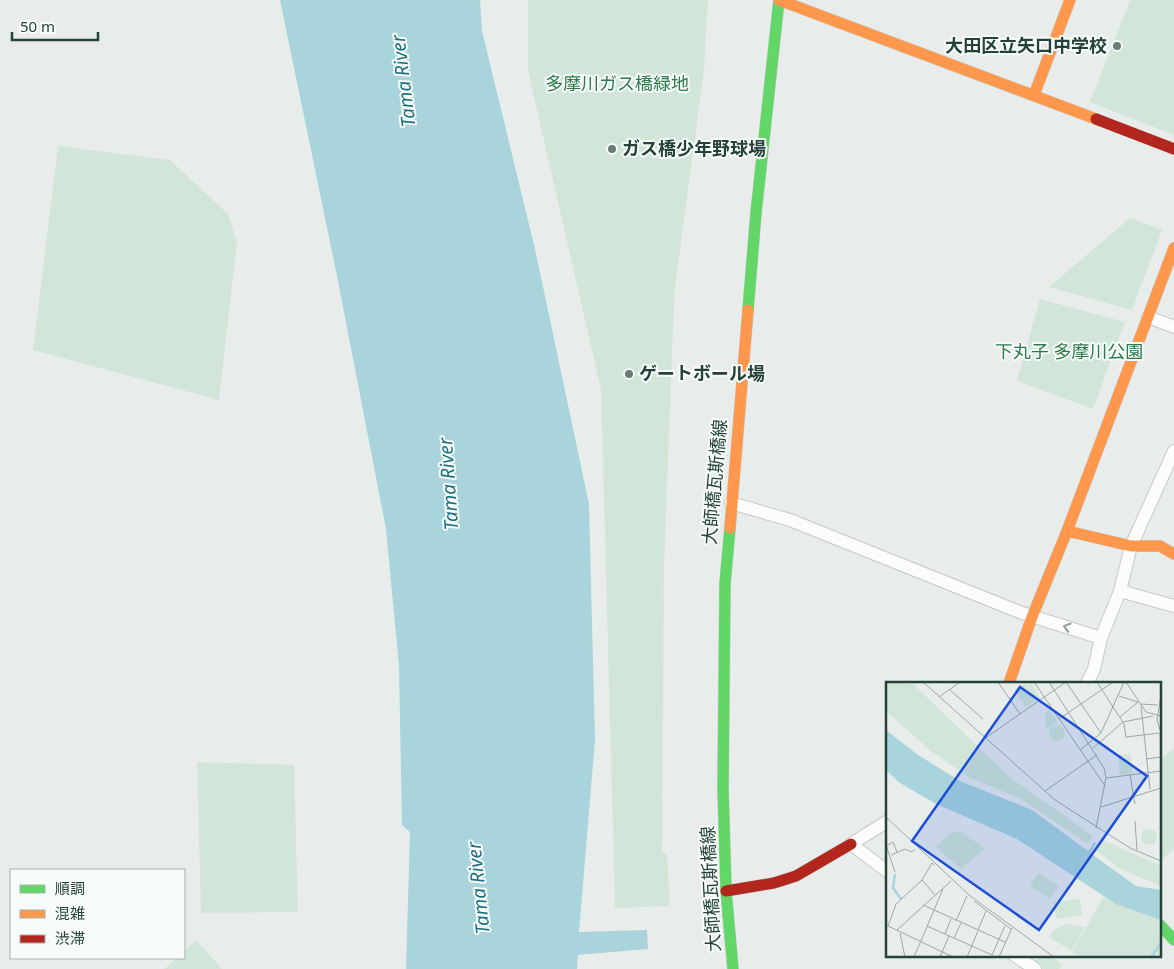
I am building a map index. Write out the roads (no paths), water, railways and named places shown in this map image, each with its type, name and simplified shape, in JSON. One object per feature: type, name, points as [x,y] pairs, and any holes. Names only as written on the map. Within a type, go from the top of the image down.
[{"type":"street","points":[[779,0],[1174,149]]},
{"type":"street","name":"大師橋瓦斯橋線","points":[[733,969],[726,891],[723,789],[725,583],[756,213],[779,0]]},
{"type":"street","points":[[1034,96],[1070,0]]},
{"type":"street","points":[[1009,682],[1032,616],[1067,531],[1174,248]]},
{"type":"street","points":[[1148,317],[1174,327]]},
{"type":"street","points":[[1088,682],[1094,669],[1101,638],[1120,592],[1131,546],[1174,451]]},
{"type":"street","points":[[731,503],[790,520],[1032,616],[1101,638]]},
{"type":"street","points":[[1067,531],[1131,546],[1160,546],[1174,554]]},
{"type":"street","points":[[1120,592],[1174,606]]},
{"type":"street","points":[[726,891],[774,883],[796,876],[886,822]]},
{"type":"street","points":[[851,844],[886,870]]},
{"type":"street","points":[[1162,927],[1174,940]]},
{"type":"street","points":[[1016,956],[1029,964]]},
{"type":"water","name":"Tama River","points":[[280,0],[480,0],[482,31],[535,249],[589,504],[595,740],[579,932],[647,930],[648,949],[578,955],[577,969],[406,969],[410,832],[402,825],[399,666],[386,529],[337,276]]},
{"type":"place","name":"大田区立矢口中学校","points":[[1117,46]]},
{"type":"place","name":"ガス橋少年野球場","points":[[612,149]]},
{"type":"place","name":"ゲートボール場","points":[[629,374]]},
{"type":"park label","name":"多摩川ガス橋緑地","points":[[617,84]]},
{"type":"park label","name":"下丸子 多摩川公園","points":[[1069,352]]}]
